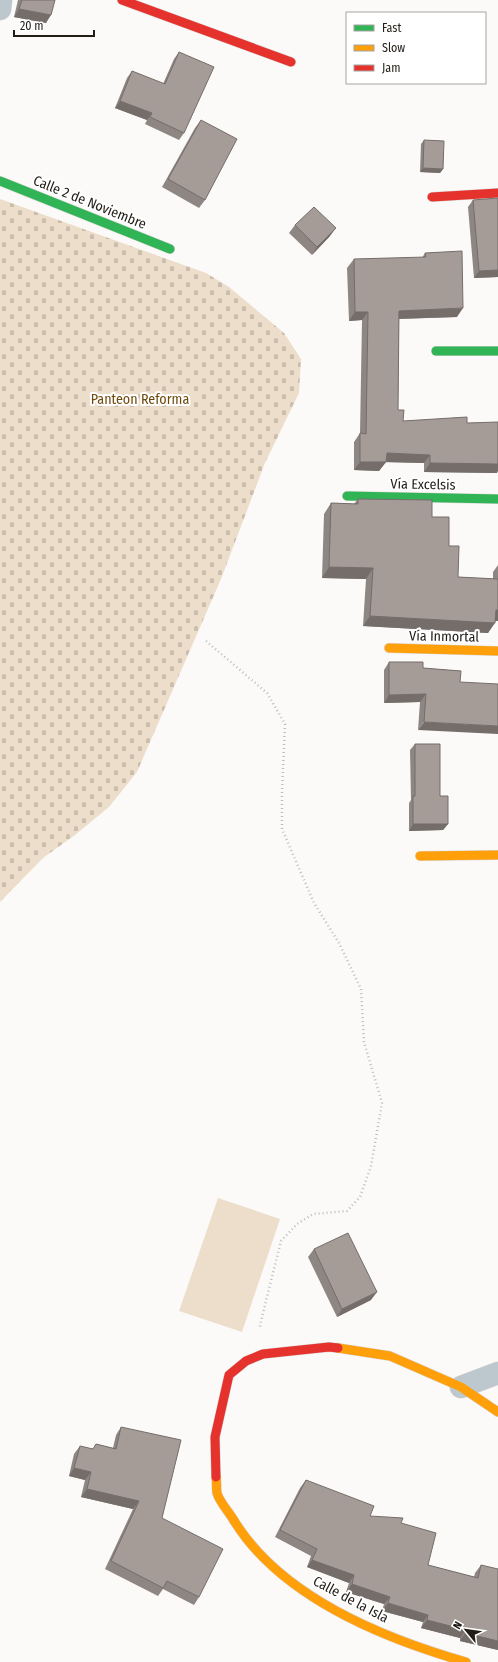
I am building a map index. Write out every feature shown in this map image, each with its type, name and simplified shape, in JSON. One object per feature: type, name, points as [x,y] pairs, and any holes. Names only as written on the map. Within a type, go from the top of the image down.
[{"type":"street","points":[[0,9],[1,0]]},
{"type":"street","points":[[122,0],[291,62]]},
{"type":"street","name":"Calle 2 de Noviembre","points":[[0,181],[170,249]]},
{"type":"street","points":[[432,196],[498,193]]},
{"type":"street","points":[[436,351],[498,352]]},
{"type":"street","name":"Vía Excelsis","points":[[347,496],[498,499]]},
{"type":"street","name":"Vía Inmortal","points":[[389,648],[498,651]]},
{"type":"street","points":[[420,856],[498,855]]},
{"type":"street","name":"Calle de la Isla","points":[[466,1662],[431,1652],[368,1627],[317,1600],[272,1567],[243,1536],[217,1493],[215,1437],[229,1375],[246,1361],[263,1354],[329,1347],[390,1356],[461,1387],[498,1412]]},
{"type":"street","points":[[461,1387],[498,1373]]},
{"type":"path","points":[[206,641],[267,693],[285,724],[282,829],[314,903],[339,943],[360,989],[364,1042],[382,1103],[371,1166],[360,1197],[347,1212],[313,1214],[297,1224],[281,1241],[260,1325],[263,1354]]},
{"type":"green space","name":"Panteon Reforma","points":[[0,199],[206,273],[229,287],[284,333],[301,359],[299,393],[265,463],[221,579],[137,772],[109,807],[75,835],[43,858],[0,902]]},
{"type":"green space","points":[[218,1198],[280,1219],[242,1332],[179,1311]]},
{"type":"building","points":[[22,0],[55,0],[51,15],[19,9]]},
{"type":"building","points":[[179,52],[214,67],[184,133],[150,117],[152,113],[120,101],[132,71],[165,84]]},
{"type":"building","points":[[201,120],[237,139],[205,200],[168,179]]},
{"type":"building","points":[[424,140],[444,141],[443,169],[423,168]]},
{"type":"building","points":[[498,198],[498,270],[479,271],[473,200]]},
{"type":"building","points":[[314,207],[336,228],[317,247],[295,225]]},
{"type":"building","points":[[462,251],[463,308],[399,311],[398,410],[404,410],[403,421],[467,417],[467,423],[498,422],[498,464],[430,463],[430,455],[387,453],[386,462],[360,462],[360,433],[366,434],[368,312],[355,312],[354,259],[426,257],[425,253]]},
{"type":"building","points":[[358,499],[432,500],[432,517],[449,517],[449,546],[459,546],[458,577],[498,579],[498,610],[496,610],[495,623],[370,616],[373,568],[329,567],[331,503],[358,504]]},
{"type":"building","points":[[389,662],[423,662],[423,668],[461,671],[460,682],[498,684],[498,726],[424,722],[426,694],[389,695]]},
{"type":"building","points":[[415,744],[440,744],[440,796],[448,796],[448,824],[413,824],[413,796],[415,796]]},
{"type":"building","points":[[348,1233],[377,1292],[342,1309],[314,1249]]},
{"type":"building","points":[[121,1427],[181,1440],[162,1518],[223,1549],[199,1597],[167,1581],[163,1588],[111,1561],[139,1501],[87,1489],[91,1472],[74,1468],[80,1446],[93,1449],[96,1444],[116,1449]]},
{"type":"building","points":[[306,1480],[374,1506],[370,1516],[403,1518],[401,1523],[436,1533],[428,1565],[478,1578],[481,1565],[498,1569],[498,1641],[465,1633],[466,1630],[427,1620],[428,1615],[388,1603],[390,1597],[352,1584],[354,1575],[312,1560],[317,1549],[280,1530]]},
{"type":"traffic: fast","points":[[0,181],[170,249]]},
{"type":"traffic: fast","points":[[436,351],[498,351]]},
{"type":"traffic: fast","points":[[347,496],[498,499]]},
{"type":"traffic: slow","points":[[389,648],[498,651]]},
{"type":"traffic: slow","points":[[420,856],[498,855]]},
{"type":"traffic: slow","points":[[338,1348],[390,1356],[461,1387],[498,1412]]},
{"type":"traffic: slow","points":[[216,1477],[217,1493],[220,1499],[253,1547],[277,1571],[305,1592],[336,1611],[368,1627],[434,1652],[466,1662]]},
{"type":"traffic: jam","points":[[122,0],[291,62]]},
{"type":"traffic: jam","points":[[432,197],[498,193]]},
{"type":"traffic: jam","points":[[216,1477],[215,1437],[229,1375],[246,1361],[263,1354],[329,1347],[338,1348]]}]
